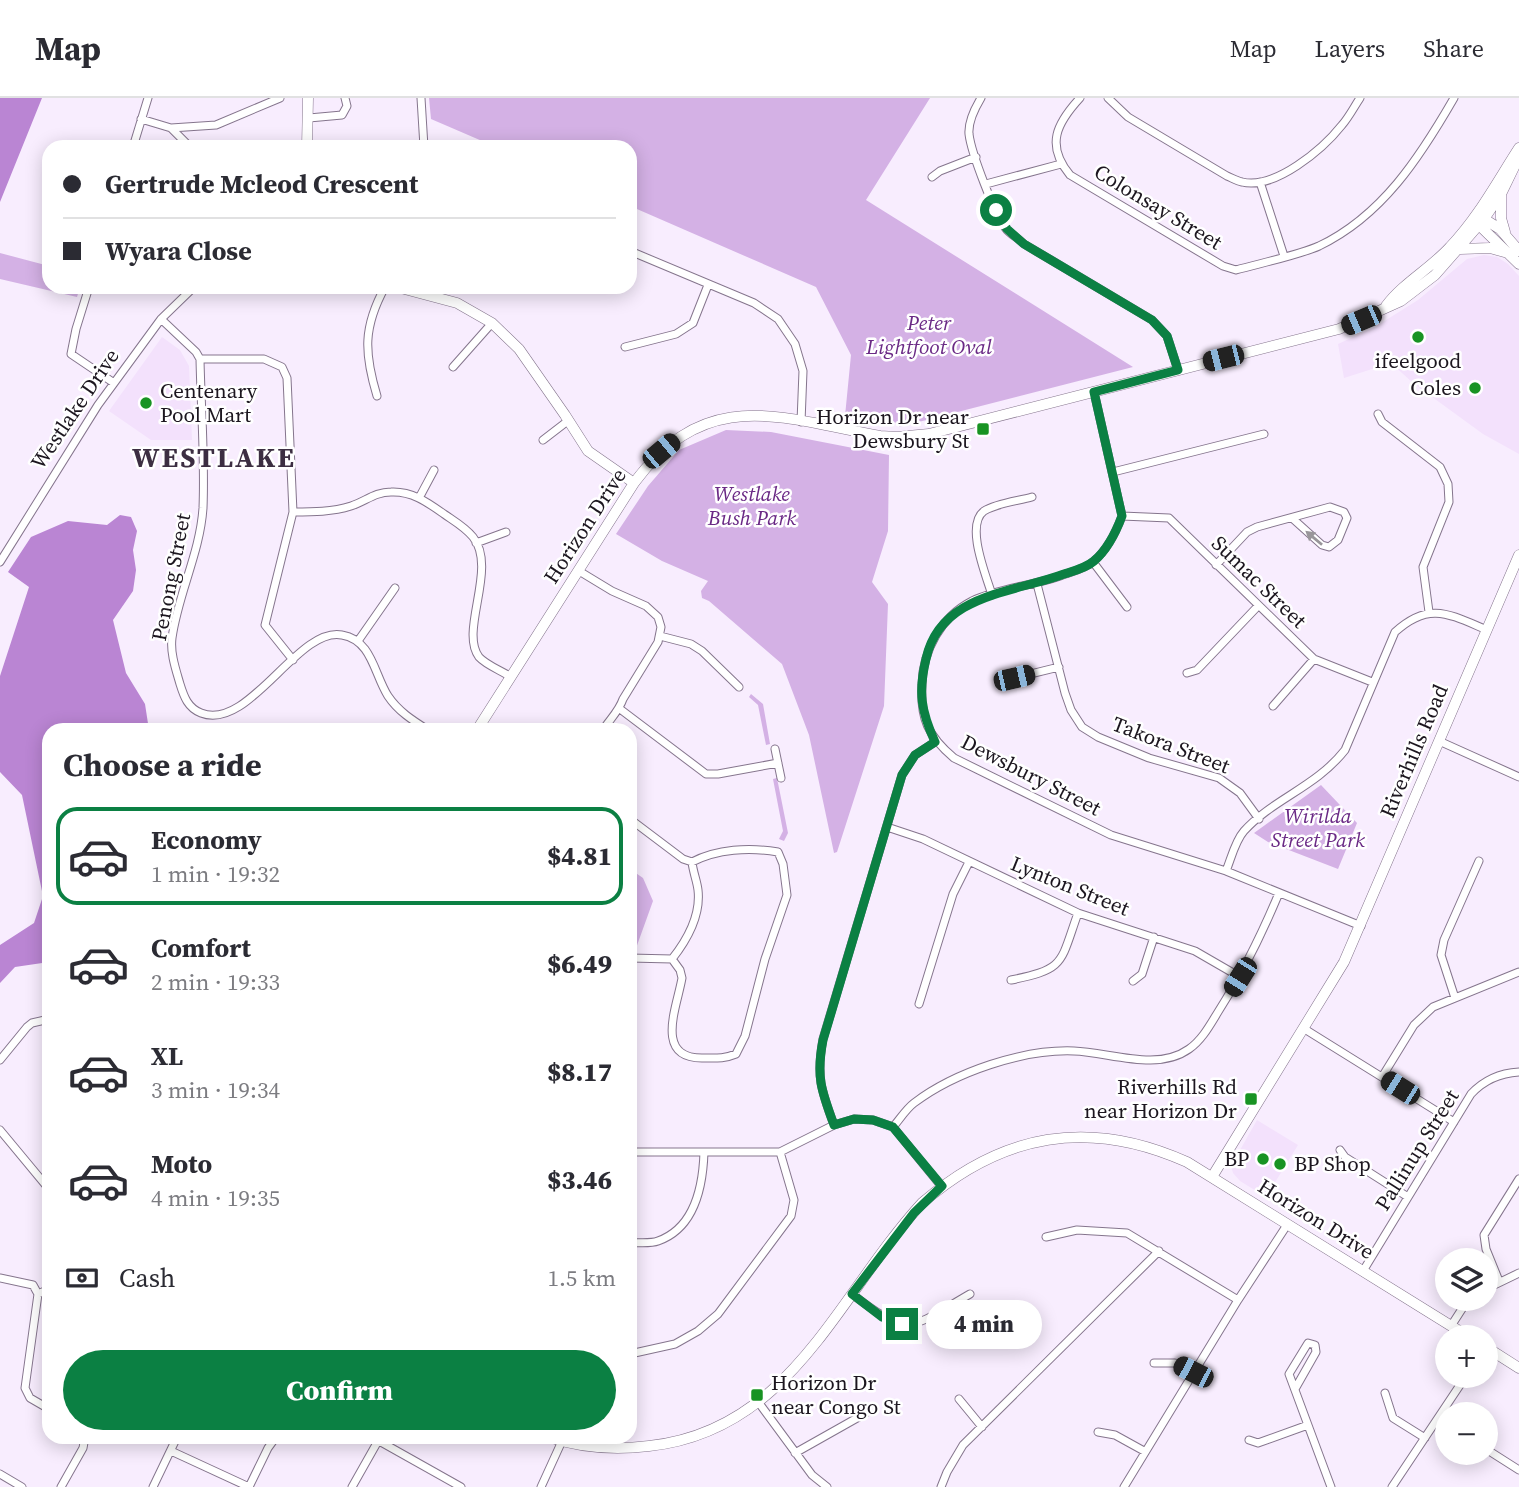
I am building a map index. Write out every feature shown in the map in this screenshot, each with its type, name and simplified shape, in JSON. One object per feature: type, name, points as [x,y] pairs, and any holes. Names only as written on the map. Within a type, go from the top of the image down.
[{"type":"street","points":[[135,140],[148,98]]},
{"type":"street","points":[[141,119],[171,128],[216,125],[280,98]]},
{"type":"street","points":[[307,98],[307,140]]},
{"type":"street","points":[[309,118],[342,115],[347,106],[345,98]]},
{"type":"street","points":[[421,98],[424,140]]},
{"type":"street","points":[[981,98],[972,116],[969,132],[975,157],[996,210],[1007,229],[1024,244],[1152,320],[1167,336],[1178,370]]},
{"type":"street","points":[[986,184],[1061,164],[1057,132],[1063,116],[1080,98]]},
{"type":"street","points":[[1108,98],[1128,117],[1243,183],[1260,182],[1287,172],[1306,160],[1342,125],[1360,98]]},
{"type":"street","name":"Colonsay Street","points":[[1061,164],[1070,175],[1223,266],[1236,270],[1318,246],[1352,225],[1381,202],[1404,177],[1454,98]]},
{"type":"street","points":[[189,140],[194,127]]},
{"type":"street","points":[[171,128],[183,140]]},
{"type":"street","name":"Horizon Drive","points":[[481,723],[634,483],[667,445],[689,430],[703,424],[744,415],[880,436],[914,437],[1329,333],[1401,302],[1460,249],[1519,148]]},
{"type":"street","points":[[932,177],[975,157]]},
{"type":"street","name":"Horizon Drive","points":[[1386,307],[1396,293],[1440,258],[1479,220],[1501,194],[1519,157]]},
{"type":"street","points":[[1260,182],[1283,256]]},
{"type":"street","points":[[1501,194],[1506,236],[1519,264]]},
{"type":"street","points":[[1479,220],[1500,229],[1506,236]]},
{"type":"street","points":[[1479,220],[1514,252]]},
{"type":"street","points":[[1460,249],[1490,248],[1514,252]]},
{"type":"street","points":[[637,254],[754,303],[778,319],[795,344],[803,371],[801,422]]},
{"type":"street","points":[[625,347],[676,334],[693,323],[708,285]]},
{"type":"street","points":[[87,294],[71,344],[71,354],[114,383]]},
{"type":"street","name":"Westlake Drive","points":[[0,562],[80,432],[114,383],[161,319],[187,294]]},
{"type":"street","points":[[377,396],[368,368],[366,336],[381,294]]},
{"type":"street","points":[[423,294],[457,303],[492,323],[519,349],[588,451],[634,483]]},
{"type":"street","points":[[161,319],[200,359],[264,359],[282,367],[287,378],[293,512],[265,625],[293,660]]},
{"type":"street","points":[[453,367],[492,323]]},
{"type":"street","name":"Penong Street","points":[[200,359],[202,508],[198,538],[172,639],[173,659],[185,700],[199,713],[214,716],[232,712],[326,635],[342,634],[358,641]]},
{"type":"street","points":[[1094,392],[1122,516],[1105,548],[1093,562],[1127,607]]},
{"type":"street","points":[[1378,414],[1382,422],[1440,467],[1448,484],[1449,502],[1423,567],[1429,612]]},
{"type":"street","points":[[543,440],[569,420]]},
{"type":"street","points":[[1113,472],[1264,434]]},
{"type":"street","points":[[419,498],[434,470]]},
{"type":"street","points":[[293,512],[335,511],[355,505],[375,494],[409,493],[459,524],[474,538],[482,567],[473,640],[479,657],[510,677]]},
{"type":"street","points":[[992,595],[974,531],[977,518],[986,510],[1032,497]]},
{"type":"street","points":[[1216,565],[1247,532],[1292,518],[1331,507],[1344,512],[1347,518],[1335,545],[1329,547],[1322,545],[1292,518]]},
{"type":"street","name":"Sumac Street","points":[[1122,516],[1169,518],[1314,659],[1372,682]]},
{"type":"street","points":[[476,544],[506,532]]},
{"type":"street","name":"Riverhills Road","points":[[1212,1177],[1344,962],[1519,555]]},
{"type":"street","name":"Dewsbury Street","points":[[1093,562],[1037,584],[973,601],[956,612],[939,630],[927,651],[922,674],[921,700],[935,742],[954,758],[1111,835],[1226,871],[1361,926]]},
{"type":"street","points":[[579,571],[612,591],[646,606],[658,617],[660,636],[623,699],[620,709],[607,723]]},
{"type":"street","name":"Takora Street","points":[[1037,584],[1071,710],[1082,727],[1126,750],[1219,778],[1240,793],[1259,819]]},
{"type":"street","points":[[395,588],[358,641],[371,657],[386,694],[396,707],[418,723]]},
{"type":"street","points":[[1188,673],[1196,670],[1258,606]]},
{"type":"street","points":[[1226,871],[1242,833],[1334,764],[1345,750],[1395,632],[1405,622],[1429,612],[1455,617],[1487,630]]},
{"type":"street","points":[[660,636],[691,644],[702,651],[739,687]]},
{"type":"street","points":[[1273,706],[1314,659]]},
{"type":"street","points":[[1014,678],[1059,667]]},
{"type":"street","points":[[620,709],[706,774],[778,763]]},
{"type":"street","points":[[1439,741],[1519,776]]},
{"type":"street","points":[[834,1125],[821,1091],[818,1066],[823,1040],[906,766],[915,755],[935,742]]},
{"type":"street","points":[[775,748],[781,778]]},
{"type":"street","points":[[637,824],[683,859],[692,862],[717,852],[766,850],[778,852],[783,864],[787,895],[765,959],[745,1036],[736,1054],[725,1059],[694,1058],[684,1055],[674,1046],[671,1036],[682,978],[672,959]]},
{"type":"street","name":"Lynton Street","points":[[887,827],[923,839],[1078,913],[1195,951],[1240,977]]},
{"type":"street","points":[[1455,998],[1441,955],[1444,940],[1479,861]]},
{"type":"street","points":[[672,959],[690,932],[697,910],[698,891],[692,862]]},
{"type":"street","points":[[919,1004],[953,894],[969,862]]},
{"type":"street","points":[[893,1127],[912,1104],[942,1085],[979,1069],[1024,1056],[1072,1051],[1145,1060],[1166,1059],[1188,1050],[1203,1035],[1240,977],[1256,948],[1279,893]]},
{"type":"street","points":[[1011,979],[1042,974],[1055,966],[1063,955],[1078,913]]},
{"type":"street","points":[[1133,981],[1142,974],[1154,937]]},
{"type":"street","points":[[637,958],[672,959]]},
{"type":"street","points":[[1382,1077],[1414,1025],[1433,1007],[1519,972]]},
{"type":"street","points":[[0,1060],[27,1027],[42,1021]]},
{"type":"street","points":[[1303,1028],[1454,1122]]},
{"type":"street","name":"Pallinup Street","points":[[1363,1271],[1472,1094],[1481,1083],[1507,1072],[1519,1072]]},
{"type":"street","points":[[637,1152],[780,1152],[834,1125],[854,1119],[873,1120],[893,1127],[942,1186]]},
{"type":"street","points":[[0,1130],[42,1181]]},
{"type":"street","name":"Horizon Drive","points":[[580,1444],[603,1448],[658,1445],[707,1432],[733,1420],[759,1403],[790,1376],[914,1213],[942,1186],[1000,1152],[1047,1140],[1104,1138],[1145,1146],[1187,1162],[1449,1325]]},
{"type":"street","points":[[1340,1150],[1345,1157],[1408,1197]]},
{"type":"street","points":[[637,1243],[657,1242],[684,1221],[698,1199],[704,1152]]},
{"type":"street","points":[[637,1352],[675,1343],[698,1331],[718,1314],[791,1216],[794,1200],[780,1152]]},
{"type":"street","points":[[1519,1179],[1484,1235],[1486,1249],[1499,1281],[1519,1273]]},
{"type":"street","points":[[1126,1486],[1144,1451],[1287,1225]]},
{"type":"street","points":[[1046,1237],[1077,1230],[1127,1234],[1238,1300]]},
{"type":"street","points":[[941,1487],[963,1445],[1159,1251]]},
{"type":"street","points":[[0,1278],[33,1285],[38,1294],[25,1388],[30,1398],[42,1405]]},
{"type":"street","points":[[38,1294],[42,1292]]},
{"type":"street","points":[[852,1294],[882,1317],[902,1324],[914,1324],[970,1294]]},
{"type":"street","points":[[1295,1389],[1316,1352],[1315,1345],[1308,1343],[1289,1374],[1331,1487]]},
{"type":"street","points":[[1498,1355],[1519,1368]]},
{"type":"street","points":[[1154,1363],[1175,1363],[1193,1372]]},
{"type":"street","points":[[1385,1393],[1393,1418],[1425,1438]]},
{"type":"street","points":[[958,1399],[982,1427]]},
{"type":"street","points":[[759,1403],[812,1475],[828,1487]]},
{"type":"street","points":[[795,1453],[866,1413]]},
{"type":"street","points":[[1392,1487],[1435,1423]]},
{"type":"street","points":[[1249,1440],[1258,1443],[1308,1425]]},
{"type":"street","points":[[1098,1432],[1115,1435],[1144,1451]]},
{"type":"street","points":[[61,1487],[84,1444]]},
{"type":"street","points":[[153,1487],[174,1444]]},
{"type":"street","points":[[171,1451],[249,1487],[271,1444]]},
{"type":"street","points":[[352,1487],[373,1444]]},
{"type":"street","points":[[384,1444],[460,1487]]},
{"type":"street","points":[[541,1487],[561,1444]]},
{"type":"street","points":[[1498,1457],[1519,1470]]},
{"type":"street","points":[[0,1474],[22,1487]]},
{"type":"shaded area","points":[[0,98],[42,98],[0,202]]},
{"type":"shaded area","points":[[1484,255],[1497,257],[1519,276],[1519,454],[1483,434],[1413,383],[1391,363],[1344,378],[1338,344],[1375,327],[1418,300],[1467,259]]},
{"type":"shaded area","points":[[162,337],[180,350],[189,366],[192,440],[151,440],[109,411]]},
{"type":"shaded area","points":[[120,515],[131,517],[137,531],[133,550],[136,570],[133,591],[113,620],[126,673],[145,704],[148,723],[42,723],[42,891],[22,795],[0,772],[0,676],[29,587],[8,572],[31,537],[68,521],[107,525]]},
{"type":"shaded area","points":[[42,899],[42,963],[15,967],[0,983],[0,945],[34,923]]},
{"type":"shaded area","points":[[1257,1120],[1298,1145],[1266,1197],[1240,1181],[1231,1166]]},
{"type":"green space","name":"Peter Lightfoot Oval","points":[[429,98],[930,98],[866,200],[1133,367],[899,427],[899,423],[845,416],[851,355],[816,287],[637,209],[637,140],[480,140],[431,119]]},
{"type":"green space","points":[[0,253],[42,264],[42,289],[0,279]]},
{"type":"green space","name":"Westlake Bush Park","points":[[726,430],[771,432],[889,455],[888,531],[872,582],[888,604],[884,706],[837,852],[834,853],[809,735],[782,664],[709,601],[702,598],[701,591],[708,581],[662,561],[616,534],[648,486],[679,450]]},
{"type":"green space","points":[[751,694],[763,704],[770,744],[766,745],[758,705],[749,697]]},
{"type":"green space","points":[[777,778],[788,833],[784,841],[779,839],[783,831],[773,779]]},
{"type":"green space","name":"Wirilda Street Park","points":[[1321,785],[1357,823],[1338,869],[1268,842],[1254,833]]},
{"type":"green space","points":[[637,874],[643,878],[653,901],[637,945]]},
{"type":"place","name":"ifeelgood","points":[[1418,337]]},
{"type":"place","name":"Coles","points":[[1475,388]]},
{"type":"place","name":"Centenary Pool Mart","points":[[146,403]]},
{"type":"place","name":"Horizon Dr near Dewsbury St","points":[[983,429]]},
{"type":"place","name":"Riverhills Rd near Horizon Dr","points":[[1251,1099]]},
{"type":"place","name":"BP","points":[[1263,1159]]},
{"type":"place","name":"BP Shop","points":[[1280,1164]]},
{"type":"place","name":"Horizon Dr near Congo St","points":[[757,1395]]},
{"type":"district","name":"WESTLAKE","points":[[214,457]]},
{"type":"route","points":[[902,1324],[882,1317],[852,1294],[922,1203],[942,1186],[893,1127],[873,1120],[854,1119],[834,1125],[821,1091],[818,1066],[823,1040],[902,775],[915,755],[935,742],[921,700],[922,674],[927,651],[939,630],[956,612],[973,601],[1037,584],[1093,562],[1117,529],[1122,516],[1094,392],[1178,370],[1167,336],[1152,320],[1024,244],[1007,229],[996,210]]}]
